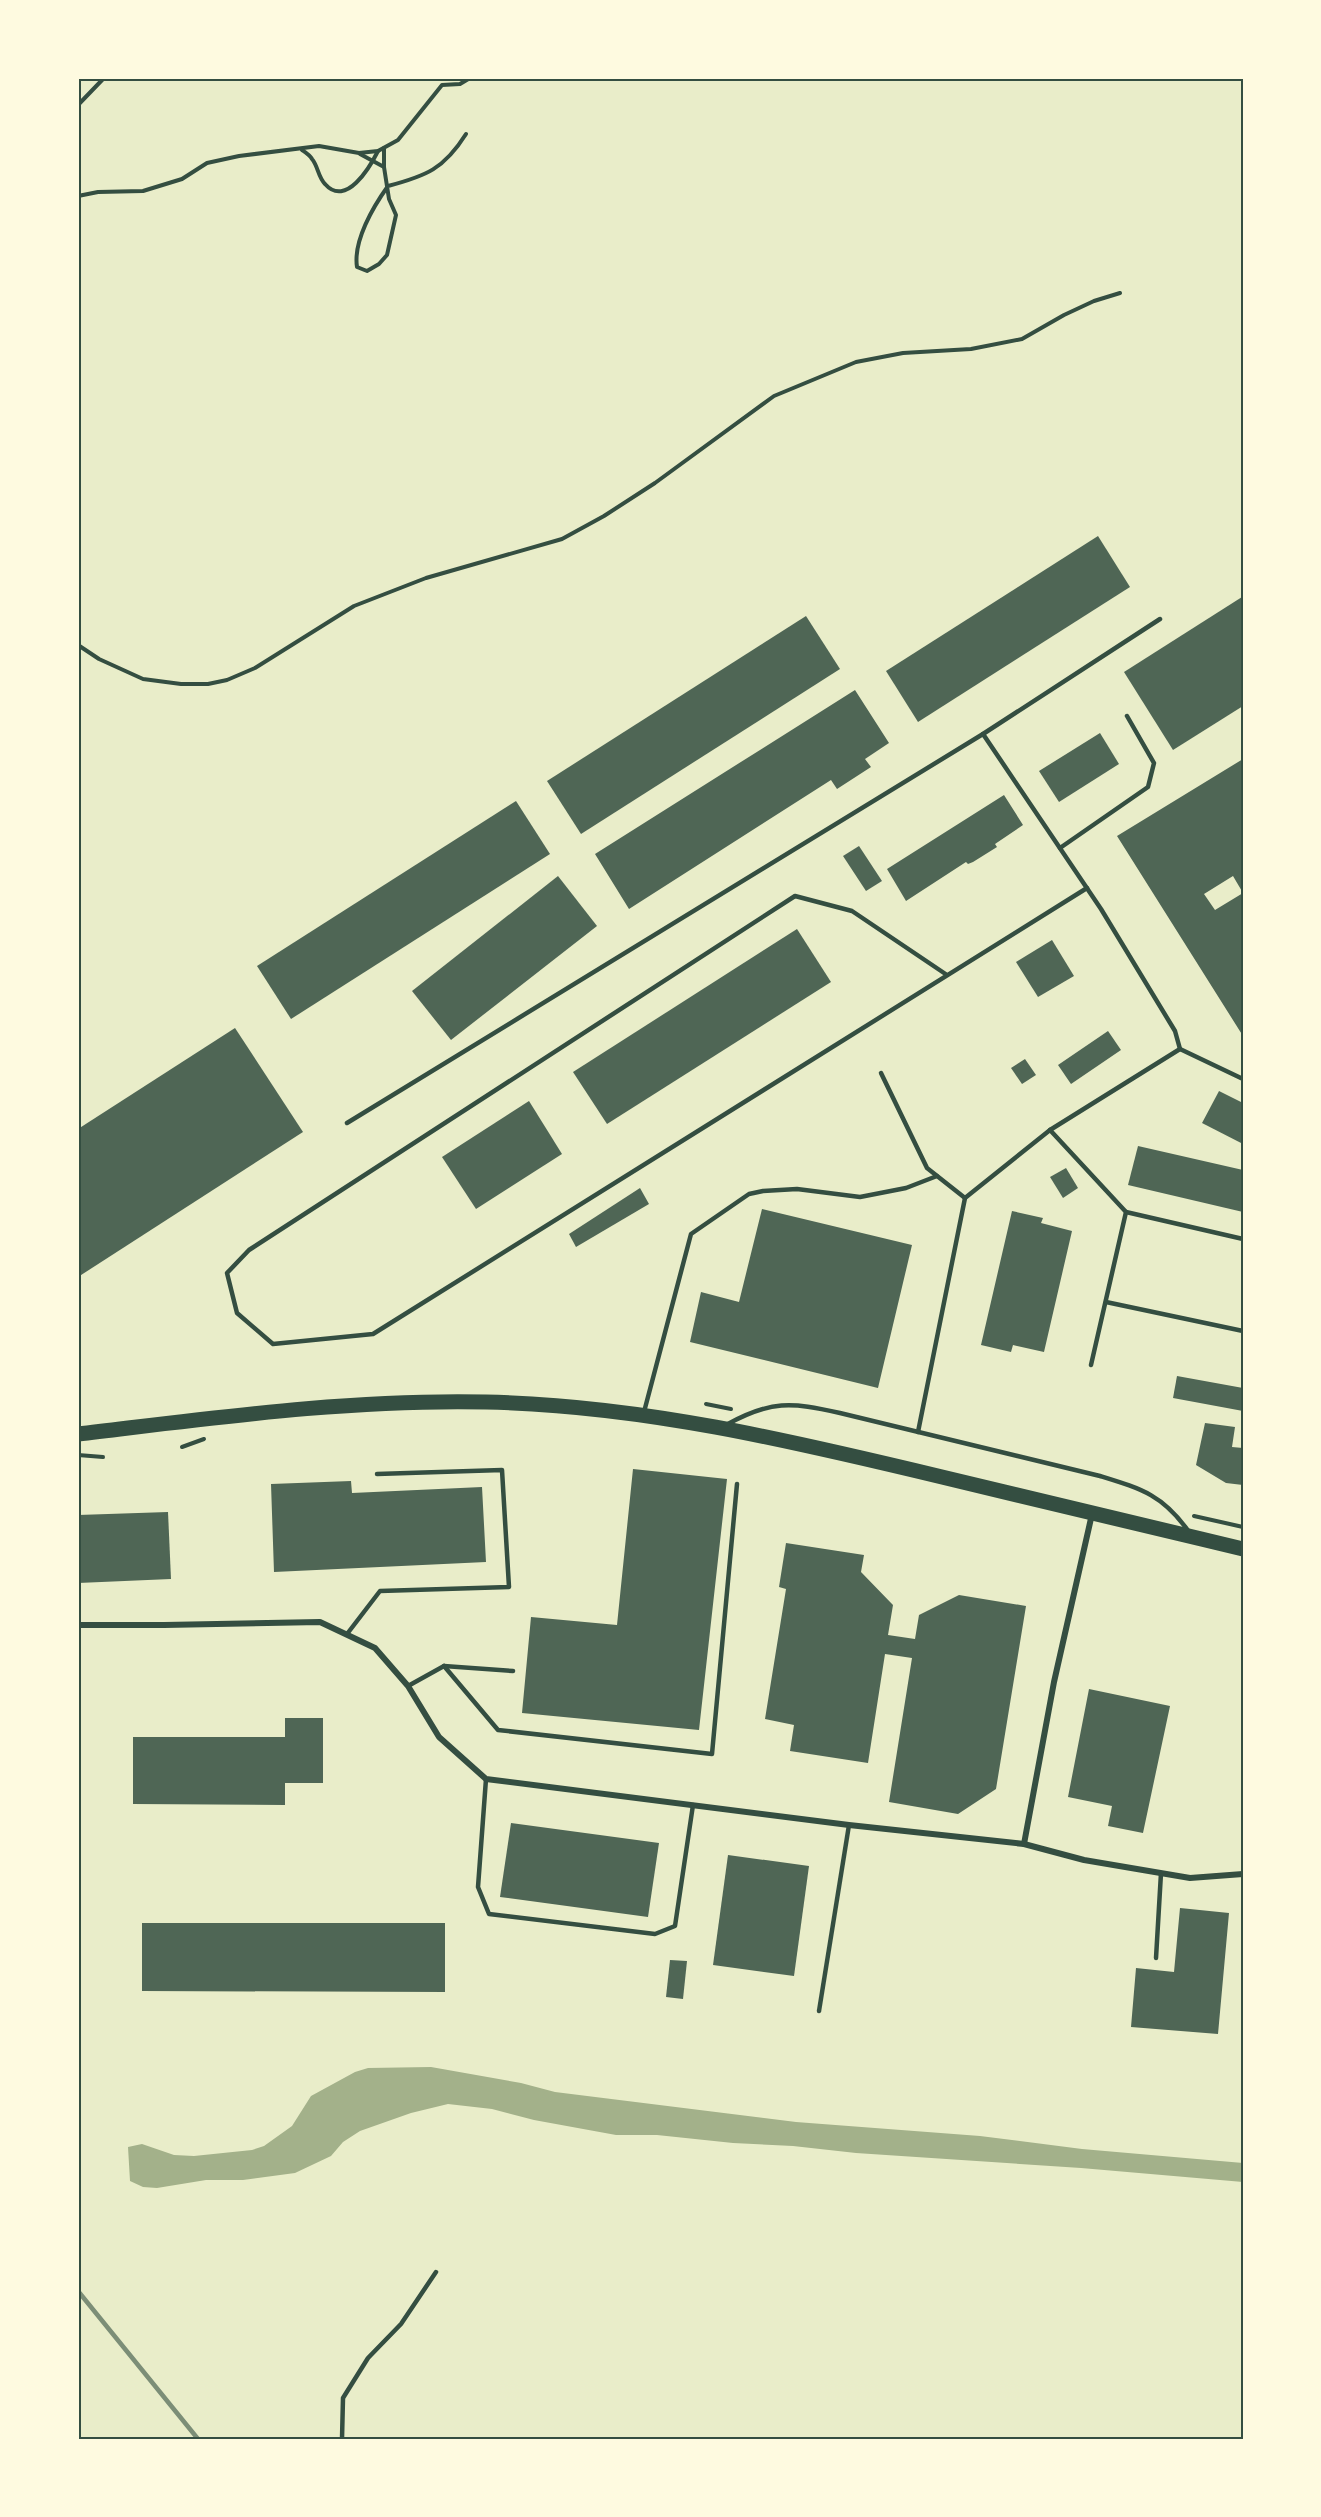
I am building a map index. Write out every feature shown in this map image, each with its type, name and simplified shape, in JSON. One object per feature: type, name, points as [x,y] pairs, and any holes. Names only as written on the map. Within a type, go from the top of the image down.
[{"type":"main road","points":[[78,1434],[298,1408],[420,1402],[549,1405],[643,1415],[722,1428],[865,1459],[1243,1549]]},
{"type":"street","points":[[1024,1844],[1054,1682],[1092,1514]]},
{"type":"street","points":[[78,1625],[164,1626],[320,1622],[375,1648],[408,1686],[439,1737],[486,1779],[849,1825],[1024,1844],[1084,1860],[1190,1878],[1243,1874]]},
{"type":"lane","points":[[347,1123],[983,734],[1160,619]]},
{"type":"lane","points":[[1060,848],[1148,787],[1154,763],[1127,716]]},
{"type":"lane","points":[[983,734],[1087,888],[1175,1031],[1180,1049],[1243,1079]]},
{"type":"lane","points":[[947,975],[852,911],[795,896],[249,1250],[227,1273],[237,1313],[273,1344],[373,1334],[1087,888]]},
{"type":"lane","points":[[918,1432],[965,1198],[1050,1130],[1180,1049]]},
{"type":"lane","points":[[881,1073],[927,1168],[965,1198]]},
{"type":"lane","points":[[1050,1130],[1126,1212],[1243,1239]]},
{"type":"lane","points":[[643,1415],[691,1234],[749,1194],[797,1189],[860,1197],[906,1188],[937,1176]]},
{"type":"lane","points":[[1091,1365],[1126,1212]]},
{"type":"lane","points":[[1106,1302],[1243,1330]]},
{"type":"lane","points":[[722,1428],[763,1408],[777,1404],[803,1404],[1101,1476],[1131,1486],[1165,1502],[1193,1537]]},
{"type":"lane","points":[[347,1634],[380,1591],[509,1587],[502,1470],[377,1474]]},
{"type":"lane","points":[[444,1666],[498,1730],[712,1754],[736,1484]]},
{"type":"lane","points":[[408,1686],[444,1666],[513,1671]]},
{"type":"lane","points":[[486,1779],[478,1887],[489,1914],[655,1934],[675,1926],[693,1805]]},
{"type":"lane","points":[[819,2011],[849,1825]]},
{"type":"lane","points":[[1156,1959],[1161,1873]]},
{"type":"lane","points":[[342,2439],[343,2398],[368,2358],[401,2324],[436,2272]]},
{"type":"path","points":[[78,105],[104,78]]},
{"type":"path","points":[[359,153],[378,151],[398,140],[442,85],[460,84],[470,78]]},
{"type":"path","points":[[384,148],[384,167],[388,186],[389,199],[396,214],[387,255],[379,264],[367,271],[357,267],[355,255],[369,220],[388,186],[416,179],[440,167],[456,151],[466,135]]},
{"type":"path","points":[[78,196],[98,192],[143,191],[182,179],[207,163],[239,156],[320,146],[359,153],[384,167]]},
{"type":"path","points":[[301,149],[313,159],[324,184],[333,190],[345,190],[355,185],[378,151]]},
{"type":"path","points":[[78,645],[99,659],[143,679],[181,684],[208,684],[227,680],[255,668],[354,606],[426,578],[562,538],[604,516],[655,483],[774,396],[856,362],[903,353],[971,349],[1022,339],[1064,315],[1094,301],[1120,293]]},
{"type":"path","points":[[78,1455],[103,1457]]},
{"type":"shaded area","points":[[431,2067],[521,2083],[555,2092],[796,2122],[980,2136],[1082,2149],[1243,2163],[1243,2182],[1081,2168],[856,2153],[657,2135],[616,2135],[534,2120],[492,2109],[448,2104],[411,2113],[360,2131],[343,2142],[331,2156],[295,2173],[243,2180],[206,2180],[157,2188],[143,2187],[130,2181],[128,2147],[142,2144],[174,2155],[194,2156],[252,2150],[264,2146],[292,2126],[311,2096],[355,2072],[368,2068]]},
{"type":"building","points":[[1098,536],[1130,587],[918,722],[886,671]]},
{"type":"building","points":[[1242,597],[1243,706],[1173,750],[1124,672]]},
{"type":"building","points":[[806,616],[840,669],[581,834],[547,781]]},
{"type":"building","points":[[855,690],[889,743],[865,759],[871,767],[837,789],[831,780],[629,909],[595,854]]},
{"type":"building","points":[[1100,733],[1119,764],[1059,802],[1039,771]]},
{"type":"building","points":[[1243,759],[1243,893],[1243,1036],[1117,836]],"holes":[[[1233,876],[1243,893],[1215,910],[1204,894]]]},
{"type":"building","points":[[1004,795],[1023,825],[995,844],[997,847],[973,862],[968,864],[966,862],[906,901],[887,869]]},
{"type":"building","points":[[516,801],[550,854],[291,1019],[257,966]]},
{"type":"building","points":[[859,846],[882,881],[866,891],[843,856]]},
{"type":"building","points":[[558,876],[597,926],[451,1040],[412,991]]},
{"type":"building","points":[[797,929],[831,982],[607,1124],[573,1072]]},
{"type":"building","points":[[1052,940],[1074,976],[1038,997],[1016,962]]},
{"type":"building","points":[[235,1028],[303,1132],[78,1277],[78,1129]]},
{"type":"building","points":[[1108,1031],[1121,1050],[1071,1084],[1058,1065]]},
{"type":"building","points":[[1025,1059],[1036,1075],[1022,1084],[1011,1068]]},
{"type":"building","points":[[1219,1091],[1243,1103],[1243,1144],[1202,1123]]},
{"type":"building","points":[[529,1101],[562,1154],[476,1209],[442,1157]]},
{"type":"building","points":[[1138,1146],[1243,1170],[1243,1212],[1128,1185]]},
{"type":"building","points":[[1066,1168],[1078,1188],[1063,1198],[1050,1177]]},
{"type":"building","points":[[640,1188],[649,1204],[576,1247],[569,1234]]},
{"type":"building","points":[[762,1209],[912,1245],[878,1388],[690,1342],[701,1292],[739,1302]]},
{"type":"building","points":[[1012,1211],[1043,1218],[1041,1223],[1072,1231],[1044,1352],[1013,1345],[1011,1352],[981,1345]]},
{"type":"building","points":[[1177,1376],[1243,1388],[1243,1411],[1173,1398]]},
{"type":"building","points":[[1205,1423],[1235,1427],[1232,1447],[1243,1448],[1243,1485],[1226,1483],[1196,1465]]},
{"type":"building","points":[[633,1469],[727,1479],[699,1730],[522,1713],[531,1617],[617,1625]]},
{"type":"building","points":[[351,1481],[352,1493],[482,1487],[486,1562],[274,1572],[271,1484]]},
{"type":"building","points":[[168,1512],[171,1579],[78,1583],[78,1515]]},
{"type":"building","points":[[786,1543],[864,1555],[861,1572],[893,1605],[888,1635],[915,1639],[919,1615],[959,1595],[1026,1606],[996,1789],[958,1814],[889,1802],[912,1658],[885,1654],[868,1763],[790,1751],[794,1725],[765,1719],[786,1589],[779,1587]]},
{"type":"building","points":[[1089,1689],[1170,1706],[1143,1833],[1108,1826],[1112,1806],[1068,1797]]},
{"type":"building","points":[[285,1718],[323,1718],[323,1783],[285,1783],[285,1805],[133,1804],[133,1737],[285,1737]]},
{"type":"building","points":[[511,1823],[659,1843],[648,1917],[500,1897]]},
{"type":"building","points":[[728,1855],[809,1866],[794,1976],[713,1965]]},
{"type":"building","points":[[1180,1908],[1229,1913],[1218,2034],[1131,2027],[1136,1968],[1174,1972]]},
{"type":"building","points":[[142,1923],[445,1923],[445,1992],[142,1991]]},
{"type":"building","points":[[670,1960],[687,1961],[683,1999],[666,1997]]},
{"type":"railway","points":[[78,2291],[198,2439]]}]
